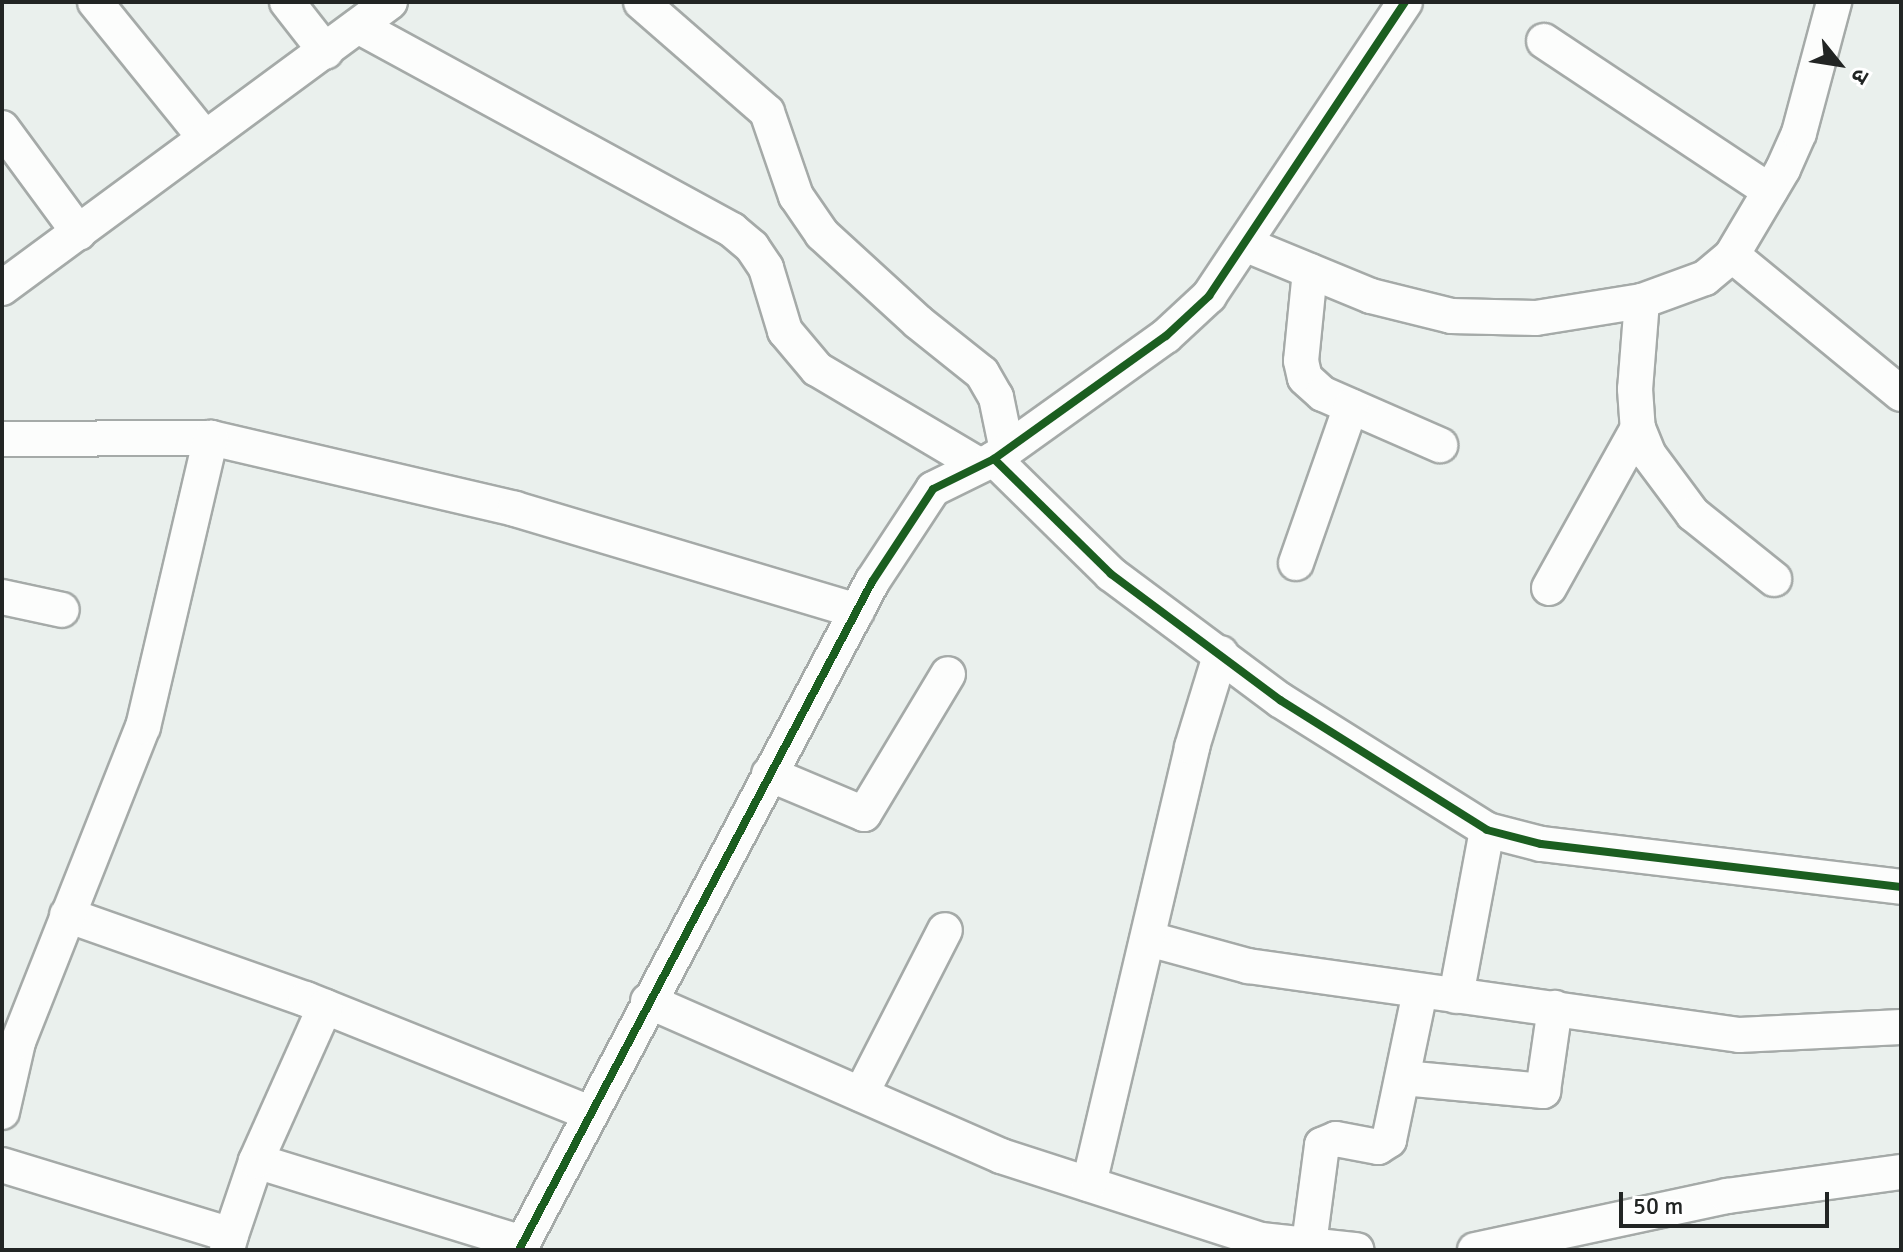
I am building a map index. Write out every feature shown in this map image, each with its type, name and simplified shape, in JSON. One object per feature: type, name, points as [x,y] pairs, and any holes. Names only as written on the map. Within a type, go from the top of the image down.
[{"type":"street","points":[[95,2],[205,138]]},
{"type":"street","points":[[287,2],[326,52]]},
{"type":"street","points":[[2,288],[390,2]]},
{"type":"street","points":[[641,2],[767,112],[796,196],[822,234],[918,322],[982,373],[996,397],[993,458]]},
{"type":"street","points":[[256,1161],[520,1247],[857,611],[933,489],[993,458],[1166,336],[1209,296],[1247,245],[1405,2]]},
{"type":"street","points":[[1247,245],[1371,296],[1451,316],[1536,318],[1642,301],[1705,278],[1732,255],[1770,191],[1799,133],[1834,2]]},
{"type":"street","points":[[358,26],[732,230],[752,247],[766,268],[785,331],[817,369],[993,458],[1111,574],[1221,653],[1280,700],[1487,830],[1541,844],[1901,887]]},
{"type":"street","points":[[1544,41],[1770,191]]},
{"type":"street","points":[[2,128],[79,233]]},
{"type":"street","points":[[1732,255],[1901,394]]},
{"type":"street","points":[[1310,271],[1303,372],[1315,389],[1440,445]]},
{"type":"street","points":[[1642,301],[1635,389],[1638,428],[1649,455],[1685,505],[1774,579]]},
{"type":"street","points":[[1296,563],[1351,406]]},
{"type":"street","points":[[1549,588],[1638,428]]},
{"type":"street","points":[[2,439],[211,438],[515,509],[857,611]]},
{"type":"street","points":[[2,1112],[18,1042],[143,727],[211,438]]},
{"type":"street","points":[[2,597],[62,610]]},
{"type":"street","points":[[1089,1184],[1192,747],[1221,653]]},
{"type":"street","points":[[769,774],[864,814],[948,674]]},
{"type":"street","points":[[1456,996],[1487,830]]},
{"type":"street","points":[[67,915],[325,1007],[589,1113]]},
{"type":"street","points":[[861,1094],[945,930]]},
{"type":"street","points":[[1149,939],[1248,966],[1739,1035],[1901,1027]]},
{"type":"street","points":[[1309,1244],[1322,1145],[1336,1139],[1383,1146],[1391,1134],[1420,992]]},
{"type":"street","points":[[648,1001],[1001,1156],[1260,1245],[1309,1244],[1356,1250]]},
{"type":"street","points":[[2,1165],[229,1243],[256,1161],[325,1007]]},
{"type":"street","points":[[1403,1078],[1543,1091],[1555,1008]]},
{"type":"street","points":[[1475,1250],[1727,1196],[1901,1172]]},
{"type":"cycle path","points":[[519,1250],[872,582],[933,489],[994,459],[1166,336],[1209,296],[1405,2]]},
{"type":"cycle path","points":[[994,459],[1111,574],[1280,700],[1487,830],[1541,844],[1901,887]]}]
